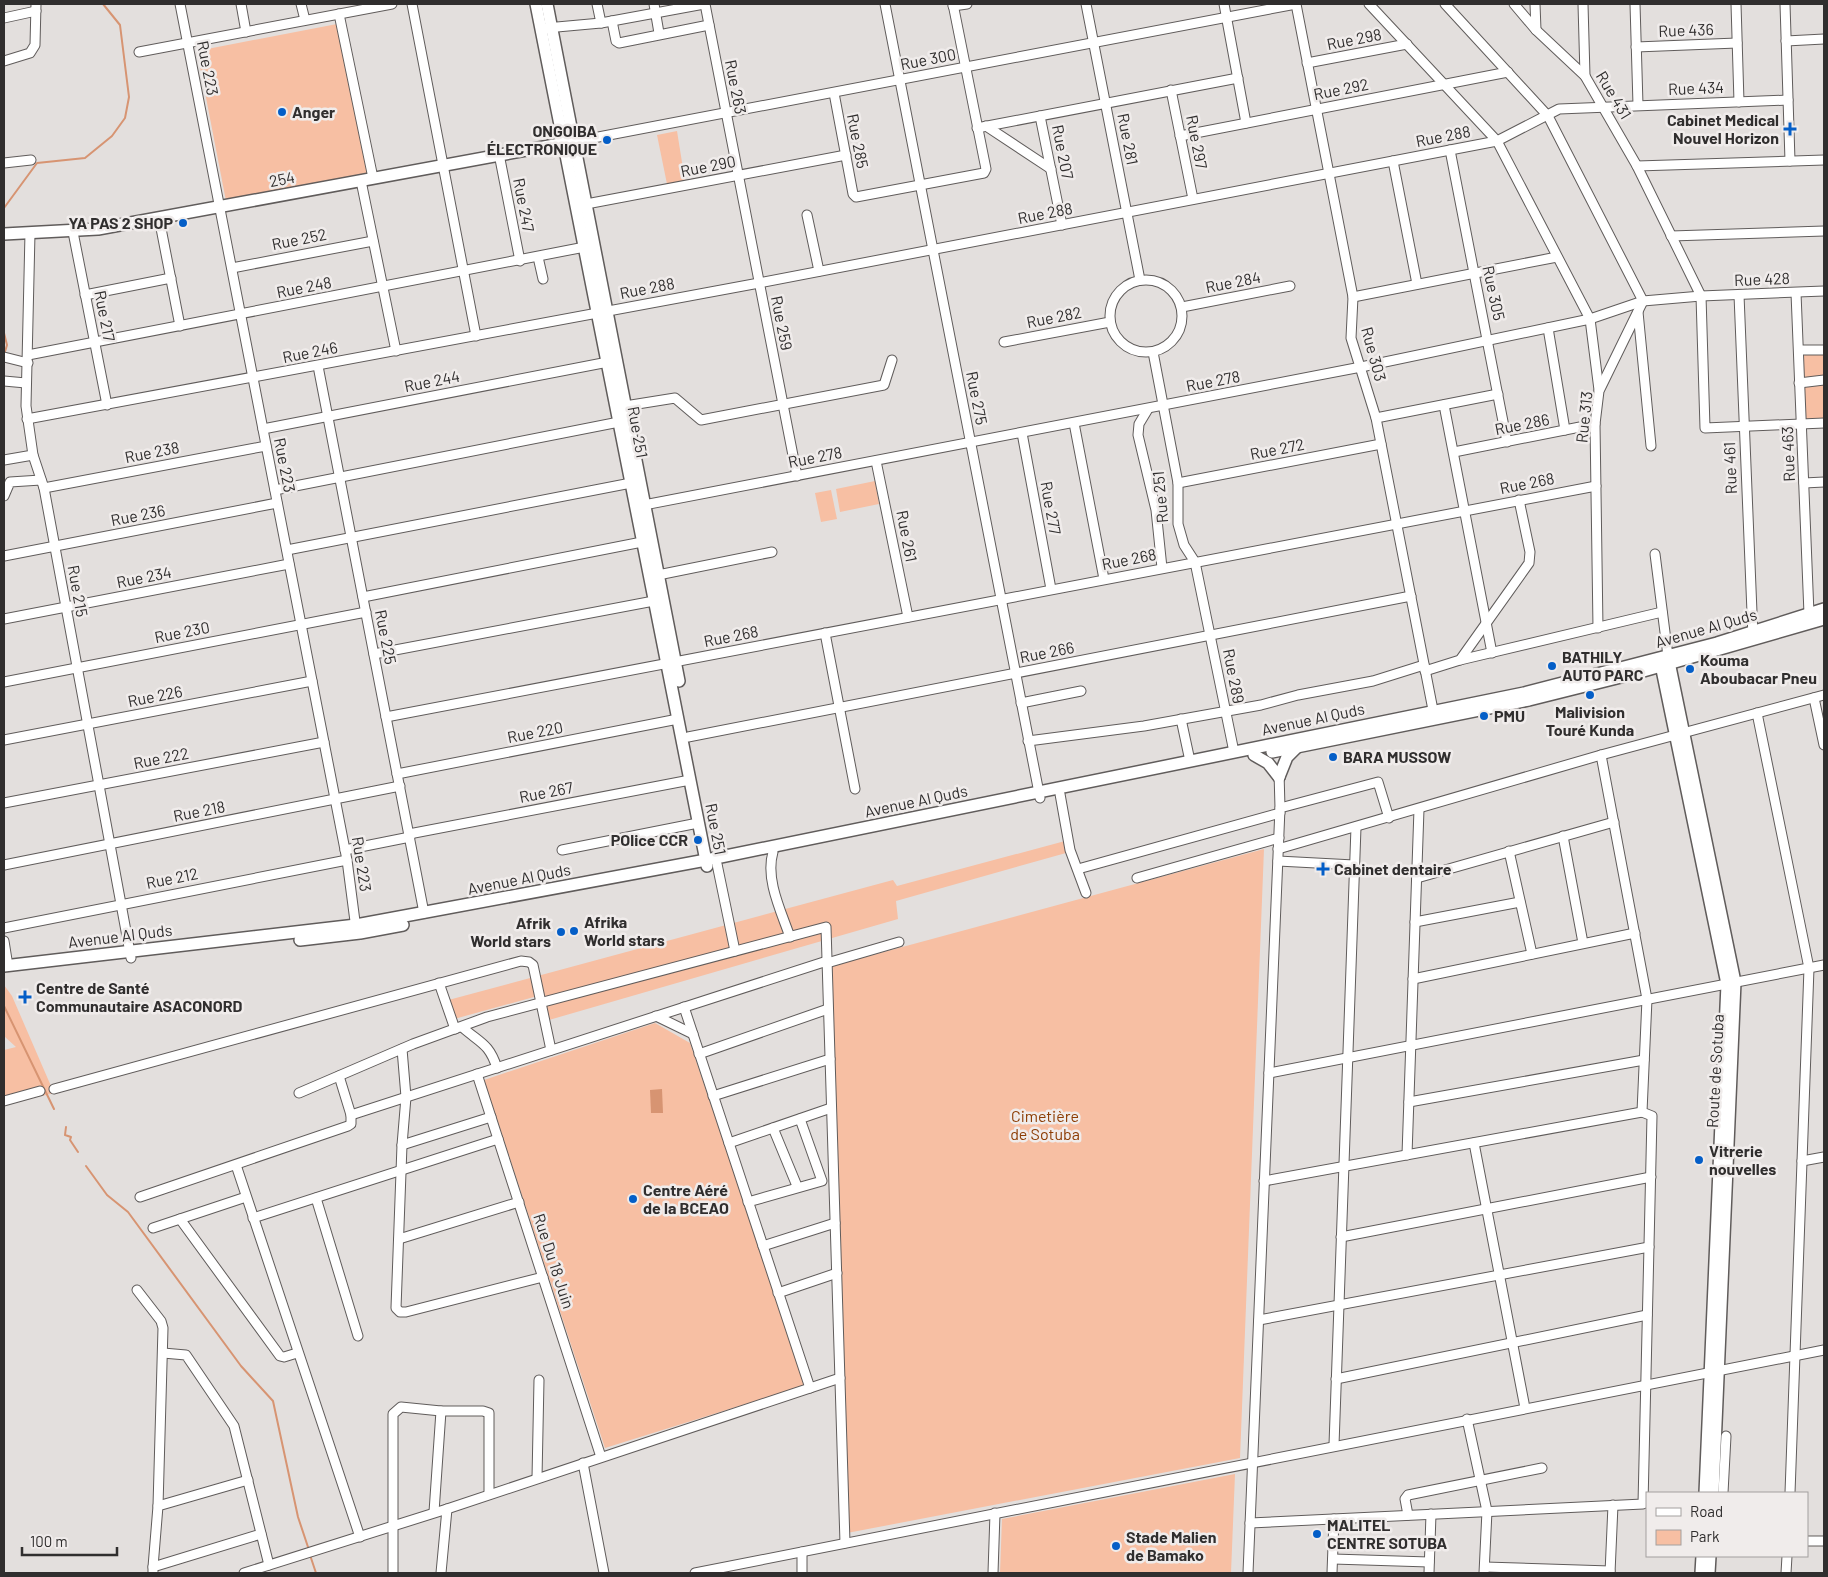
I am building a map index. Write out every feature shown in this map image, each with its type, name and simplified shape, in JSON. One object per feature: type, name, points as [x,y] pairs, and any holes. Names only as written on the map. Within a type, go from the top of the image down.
[{"type":"main road","name":"Rue 251","points":[[536,4],[546,28],[602,312],[625,406],[658,575],[659,600]]},
{"type":"main road","name":"Rue 251","points":[[546,28],[547,4]]},
{"type":"main road","name":"254","points":[[4,234],[73,232],[220,207],[443,164],[569,143]]},
{"type":"main road","name":"Rue 251","points":[[602,312],[608,362],[630,483],[642,542],[659,600],[688,737],[711,863]]},
{"type":"main road","name":"Avenue Al Quds","points":[[1753,636],[1824,609]]},
{"type":"main road","name":"Avenue Al Quds","points":[[356,929],[424,913],[773,852],[1234,752],[1298,746],[1529,700],[1753,636],[1824,619]]},
{"type":"main road","name":"Avenue Al Quds","points":[[5,969],[356,929],[711,863],[1039,795],[1060,794],[1254,755],[1282,746],[1433,710],[1524,693],[1665,661]]},
{"type":"main road","name":"Route de Sotuba","points":[[1665,661],[1731,983],[1713,1371],[1705,1492]]},
{"type":"main road","name":"Rue 251","points":[[671,662],[678,719],[698,823],[711,863]]},
{"type":"main road","points":[[1279,777],[1287,757],[1298,746]]},
{"type":"main road","points":[[1254,755],[1268,763],[1279,777]]},
{"type":"main road","name":"Route de Sotuba","points":[[1713,1371],[1713,1492]]},
{"type":"main road","points":[[1702,1557],[1702,1573]]},
{"type":"main road","points":[[1710,1557],[1710,1573]]},
{"type":"street","name":"Rue 223","points":[[180,4],[347,860],[356,929]]},
{"type":"street","points":[[241,4],[246,32]]},
{"type":"street","points":[[301,4],[305,20]]},
{"type":"street","points":[[139,52],[392,4]]},
{"type":"street","points":[[412,4],[476,336]]},
{"type":"street","points":[[597,4],[600,23]]},
{"type":"street","points":[[546,28],[612,21],[655,8],[704,4]]},
{"type":"street","name":"Rue 263","points":[[704,4],[738,175]]},
{"type":"street","name":"Rue 275","points":[[885,4],[1039,795]]},
{"type":"street","points":[[920,185],[986,171],[981,127],[965,68],[953,5],[967,4]]},
{"type":"street","name":"Rue 281","points":[[1086,4],[1140,280]]},
{"type":"street","points":[[1224,4],[1246,123]]},
{"type":"street","name":"Rue 300","points":[[569,143],[1296,4]]},
{"type":"street","name":"Rue 303","points":[[1296,4],[1352,296],[1351,338],[1376,418],[1433,710]]},
{"type":"street","points":[[1369,4],[1497,141],[1590,319],[1599,391]]},
{"type":"street","points":[[1445,4],[1548,116],[1643,301]]},
{"type":"street","name":"Rue 431","points":[[1514,4],[1536,30],[1585,76],[1637,166],[1701,296]]},
{"type":"street","points":[[1535,4],[1536,30]]},
{"type":"street","points":[[1583,4],[1585,76]]},
{"type":"street","points":[[1635,4],[1638,105]]},
{"type":"street","points":[[1736,4],[1739,102]]},
{"type":"street","points":[[1785,4],[1790,161]]},
{"type":"street","points":[[4,18],[36,8],[35,45],[30,53],[4,61]]},
{"type":"street","points":[[655,8],[659,33]]},
{"type":"street","points":[[339,14],[367,179],[373,241],[396,351]]},
{"type":"street","points":[[612,21],[616,40],[619,43],[659,33],[709,25]]},
{"type":"street","points":[[1786,41],[1824,39]]},
{"type":"street","name":"Rue 436","points":[[1636,47],[1737,43]]},
{"type":"street","name":"Rue 298","points":[[1307,64],[1407,44]]},
{"type":"street","name":"Rue 292","points":[[1180,136],[1508,72]]},
{"type":"street","points":[[981,127],[1238,78]]},
{"type":"street","name":"Rue 297","points":[[1171,90],[1193,200]]},
{"type":"street","name":"Rue 285","points":[[834,93],[854,196],[858,197],[920,185]]},
{"type":"street","name":"Rue 434","points":[[1548,116],[1559,109],[1604,106],[1788,100]]},
{"type":"street","name":"Rue 207","points":[[1040,116],[1062,225]]},
{"type":"street","name":"Rue 288","points":[[602,312],[1497,141],[1548,116]]},
{"type":"street","points":[[981,127],[1051,169]]},
{"type":"street","name":"Rue 305","points":[[1450,150],[1507,442]]},
{"type":"street","name":"Rue 247","points":[[499,154],[520,261]]},
{"type":"street","name":"Rue 290","points":[[581,205],[846,155]]},
{"type":"street","points":[[4,163],[31,160]]},
{"type":"street","points":[[1637,166],[1824,160]]},
{"type":"street","points":[[1393,161],[1417,284]]},
{"type":"street","name":"Rue 259","points":[[738,175],[796,476]]},
{"type":"street","points":[[807,215],[819,271]]},
{"type":"street","points":[[159,218],[180,326]]},
{"type":"street","points":[[1671,236],[1824,231]]},
{"type":"street","name":"Rue 217","points":[[73,232],[107,405]]},
{"type":"street","name":"Rue 215","points":[[30,233],[26,384],[28,420],[33,455],[43,484],[55,546],[130,955]]},
{"type":"street","name":"Rue 252","points":[[232,268],[373,241]]},
{"type":"street","name":"Rue 248","points":[[28,359],[94,343],[589,246]]},
{"type":"street","points":[[538,257],[543,280]]},
{"type":"street","points":[[1352,296],[1557,257]]},
{"type":"street","points":[[85,295],[171,278]]},
{"type":"street","points":[[1140,280],[1155,280],[1167,286],[1176,295],[1182,307],[1182,324],[1174,340],[1165,348],[1153,352],[1136,350],[1121,342],[1114,333],[1110,322],[1110,310],[1114,299],[1121,290],[1140,280]]},
{"type":"street","name":"Rue 284","points":[[1182,307],[1290,286]]},
{"type":"street","name":"Rue 463","points":[[1796,292],[1809,614]]},
{"type":"street","name":"Rue 428","points":[[1643,301],[1701,296],[1824,292]]},
{"type":"street","name":"Rue 461","points":[[1739,295],[1753,636]]},
{"type":"street","points":[[1701,296],[1705,428],[1824,423]]},
{"type":"street","name":"Rue 313","points":[[1598,628],[1596,424],[1599,391],[1643,301]]},
{"type":"street","name":"Rue 278","points":[[644,505],[1361,367],[1590,319],[1643,301]]},
{"type":"street","name":"Rue 246","points":[[28,420],[602,312]]},
{"type":"street","points":[[1638,312],[1651,446]]},
{"type":"street","name":"Rue 282","points":[[1004,342],[1110,322]]},
{"type":"street","points":[[1548,328],[1565,430]]},
{"type":"street","points":[[1799,350],[1824,350]]},
{"type":"street","name":"Rue 251","points":[[1153,352],[1178,483],[1178,524],[1184,545],[1195,562],[1210,636]]},
{"type":"street","points":[[8,358],[28,359]]},
{"type":"street","points":[[625,406],[675,398],[701,420],[884,385],[892,360]]},
{"type":"street","name":"Rue 244","points":[[263,429],[608,362]]},
{"type":"street","name":"Rue 225","points":[[318,366],[424,913]]},
{"type":"street","points":[[1799,383],[1824,380]]},
{"type":"street","points":[[4,381],[26,384]]},
{"type":"street","points":[[1376,418],[1498,394]]},
{"type":"street","points":[[1444,405],[1492,653]]},
{"type":"street","points":[[1148,409],[1139,424],[1138,435],[1156,510],[1162,568]]},
{"type":"street","points":[[275,490],[619,422]]},
{"type":"street","points":[[1074,423],[1104,579]]},
{"type":"street","name":"Rue 286","points":[[1454,452],[1596,424]]},
{"type":"street","name":"Rue 277","points":[[1022,433],[1051,590]]},
{"type":"street","name":"Rue 272","points":[[1178,483],[1381,444]]},
{"type":"street","name":"Rue 238","points":[[4,496],[10,482],[43,484],[266,446]]},
{"type":"street","points":[[6,460],[33,455]]},
{"type":"street","name":"Rue 261","points":[[876,461],[908,617]]},
{"type":"street","points":[[1804,483],[1824,482]]},
{"type":"street","points":[[286,550],[630,483]]},
{"type":"street","name":"Rue 268","points":[[386,717],[1596,486]]},
{"type":"street","points":[[1460,660],[1529,563],[1530,552],[1519,500]]},
{"type":"street","name":"Rue 236","points":[[4,556],[278,503]]},
{"type":"street","points":[[363,597],[642,542]]},
{"type":"street","points":[[658,575],[772,552]]},
{"type":"street","points":[[1655,554],[1662,612],[1665,661]]},
{"type":"street","name":"Rue 234","points":[[4,619],[289,564]]},
{"type":"street","name":"Rue 266","points":[[688,737],[1411,596]]},
{"type":"street","points":[[374,654],[659,600]]},
{"type":"street","name":"Rue 230","points":[[4,682],[366,612]]},
{"type":"street","points":[[1028,741],[1144,726],[1181,718],[1226,712],[1373,681],[1662,612]]},
{"type":"street","points":[[825,633],[855,789]]},
{"type":"street","name":"Rue 289","points":[[1210,636],[1234,752]]},
{"type":"street","name":"Rue 226","points":[[4,740],[312,681]]},
{"type":"street","points":[[1021,703],[1081,691]]},
{"type":"street","points":[[1278,849],[1356,828],[1601,755],[1824,695]]},
{"type":"street","points":[[1814,698],[1824,745]]},
{"type":"street","points":[[1757,713],[1809,968],[1790,1492]]},
{"type":"street","points":[[1181,718],[1190,761]]},
{"type":"street","name":"Rue 220","points":[[397,774],[678,719]]},
{"type":"street","name":"Rue 222","points":[[4,804],[324,742]]},
{"type":"street","points":[[1248,1573],[1279,838],[1279,777],[1282,746]]},
{"type":"street","points":[[1601,755],[1647,999],[1642,1112]]},
{"type":"street","name":"Rue 267","points":[[409,836],[690,780]]},
{"type":"street","points":[[1078,869],[1378,782],[1389,818]]},
{"type":"street","name":"Rue 218","points":[[4,866],[335,801],[400,786]]},
{"type":"street","points":[[1060,794],[1070,850],[1086,893]]},
{"type":"street","points":[[1407,1154],[1419,809]]},
{"type":"street","points":[[1417,878],[1614,822]]},
{"type":"street","points":[[562,850],[698,823]]},
{"type":"street","points":[[1334,1445],[1356,828]]},
{"type":"street","points":[[345,850],[409,836]]},
{"type":"street","points":[[1563,836],[1583,943]]},
{"type":"street","points":[[1137,878],[1279,838]]},
{"type":"street","points":[[773,852],[770,863],[775,892],[790,936]]},
{"type":"street","points":[[1509,852],[1532,954]]},
{"type":"street","name":"Rue 212","points":[[4,928],[120,903],[347,860]]},
{"type":"street","points":[[1278,861],[1354,865]]},
{"type":"street","points":[[711,863],[735,951]]},
{"type":"street","points":[[1415,922],[1520,902]]},
{"type":"street","points":[[300,1093],[402,1049],[487,1017],[826,927],[845,1543]]},
{"type":"street","points":[[1413,979],[1634,933]]},
{"type":"street","points":[[4,941],[5,969]]},
{"type":"street","points":[[351,1115],[684,1007],[827,962],[899,942]]},
{"type":"street","points":[[54,1089],[521,961],[529,962],[533,965],[551,1050]]},
{"type":"street","points":[[1269,1073],[1824,965]]},
{"type":"street","points":[[440,983],[458,1028],[488,1047],[497,1068]]},
{"type":"street","points":[[684,1007],[810,1388]]},
{"type":"street","points":[[699,1054],[828,1009]]},
{"type":"street","points":[[656,1016],[693,1034]]},
{"type":"street","points":[[402,1049],[406,1097],[402,1145],[396,1308],[400,1312],[406,1312],[543,1277]]},
{"type":"street","points":[[713,1096],[830,1059]]},
{"type":"street","points":[[1409,1102],[1644,1060]]},
{"type":"street","name":"Rue Du 18 Juin","points":[[478,1074],[601,1457]]},
{"type":"street","points":[[140,1197],[348,1126],[351,1124],[351,1115],[339,1076]]},
{"type":"street","points":[[4,1101],[40,1091]]},
{"type":"street","points":[[729,1143],[832,1108]]},
{"type":"street","points":[[1250,1523],[1643,1504],[1652,1116],[1642,1112],[1264,1181]]},
{"type":"street","points":[[402,1145],[491,1116]]},
{"type":"street","points":[[748,1202],[797,1186],[822,1181],[800,1118]]},
{"type":"street","points":[[773,1128],[797,1186]]},
{"type":"street","points":[[253,1218],[498,1138]]},
{"type":"street","points":[[1474,1142],[1525,1408]]},
{"type":"street","points":[[1802,1161],[1824,1157]]},
{"type":"street","points":[[236,1165],[297,1353],[360,1537]]},
{"type":"street","points":[[1341,1237],[1652,1177]]},
{"type":"street","points":[[153,1228],[246,1197]]},
{"type":"street","points":[[316,1198],[358,1336]]},
{"type":"street","points":[[399,1239],[519,1202]]},
{"type":"street","points":[[180,1219],[280,1356],[284,1357],[297,1353]]},
{"type":"street","points":[[763,1246],[835,1223]]},
{"type":"street","points":[[1259,1320],[1649,1247]]},
{"type":"street","points":[[778,1293],[836,1273]]},
{"type":"street","points":[[137,1290],[161,1321],[162,1352],[158,1506],[153,1570],[261,1534]]},
{"type":"street","points":[[1336,1379],[1647,1315]]},
{"type":"street","points":[[695,1573],[1334,1445],[1824,1350]]},
{"type":"street","points":[[162,1352],[186,1354],[234,1426],[269,1565]]},
{"type":"street","points":[[244,1573],[447,1509],[840,1378]]},
{"type":"street","points":[[537,1478],[539,1380]]},
{"type":"street","points":[[393,1573],[393,1414],[401,1407],[441,1411],[483,1411],[489,1413],[489,1494]]},
{"type":"street","points":[[434,1512],[441,1411]]},
{"type":"street","points":[[1467,1419],[1487,1511],[1484,1570],[1610,1572],[1612,1505]]},
{"type":"street","points":[[1723,1492],[1726,1436]]},
{"type":"street","points":[[583,1463],[604,1573]]},
{"type":"street","points":[[1408,1515],[1405,1499],[1408,1496],[1542,1468]]},
{"type":"street","points":[[158,1506],[248,1480]]},
{"type":"street","points":[[441,1573],[447,1509]]},
{"type":"street","points":[[993,1573],[995,1513]]},
{"type":"street","points":[[1429,1573],[1431,1514]]},
{"type":"street","points":[[1332,1573],[1334,1519]]},
{"type":"street","points":[[1808,1541],[1824,1541]]},
{"type":"street","points":[[802,1552],[802,1573]]},
{"type":"street","points":[[1786,1573],[1787,1557]]},
{"type":"street","points":[[1333,1559],[1429,1562]]},
{"type":"green space","name":"Anger","points":[[337,24],[367,173],[226,201],[197,51]]},
{"type":"green space","points":[[677,131],[685,181],[667,184],[657,135]]},
{"type":"green space","points":[[1824,354],[1824,418],[1803,419],[1800,355]]},
{"type":"green space","points":[[875,481],[879,504],[840,512],[836,489]]},
{"type":"green space","points":[[831,490],[837,519],[821,522],[815,493]]},
{"type":"green space","points":[[1065,841],[1066,853],[896,901],[898,919],[549,1020],[541,995],[447,1021],[441,1002],[893,880],[897,886]]},
{"type":"green space","name":"Cimetière de Sotuba","points":[[1264,849],[1240,1458],[847,1533],[832,966]]},
{"type":"green space","points":[[4,985],[12,996],[54,1093],[42,1096],[38,1089],[4,1098],[4,1050],[16,1047],[4,1036]]},
{"type":"green space","name":"Centre Aéré de la BCEAO","points":[[655,1023],[690,1043],[806,1385],[605,1448],[484,1080]]},
{"type":"green space","name":"Stade Malien de Bamako","points":[[1235,1474],[1231,1573],[1000,1573],[1002,1519]]},
{"type":"shaded area","points":[[662,1089],[663,1113],[651,1113],[650,1090]]},
{"type":"waterway","points":[[4,208],[37,163],[85,158],[112,136],[125,118],[129,97],[120,25],[103,4]]},
{"type":"waterway","points":[[4,333],[7,345],[4,355]]},
{"type":"waterway","points":[[4,464],[4,469]]},
{"type":"waterway","points":[[4,1006],[54,1109]]},
{"type":"waterway","points":[[66,1127],[65,1135],[71,1137],[70,1140],[78,1152]]},
{"type":"waterway","points":[[86,1166],[107,1195],[128,1212],[241,1366],[273,1401],[298,1517],[309,1550]]},
{"type":"waterway","points":[[310,1555],[316,1573]]},
{"type":"place","name":"Anger","points":[[282,112]]},
{"type":"place","name":"Cabinet Medical Nouvel Horizon","points":[[1790,129]]},
{"type":"place","name":"ONGOIBA ÉLECTRONIQUE","points":[[607,140]]},
{"type":"place","name":"YA PAS 2 SHOP","points":[[183,223]]},
{"type":"place","name":"BATHILY AUTO PARC","points":[[1552,666]]},
{"type":"place","name":"Kouma Aboubacar Pneu","points":[[1690,669]]},
{"type":"place","name":"Malivision Touré Kunda","points":[[1590,695]]},
{"type":"place","name":"PMU","points":[[1484,716]]},
{"type":"place","name":"BARA MUSSOW","points":[[1333,757]]},
{"type":"place","name":"POlice CCR","points":[[698,840]]},
{"type":"place","name":"Cabinet dentaire","points":[[1323,869]]},
{"type":"place","name":"Afrika World stars","points":[[574,931]]},
{"type":"place","name":"Afrik World stars","points":[[561,932]]},
{"type":"place","name":"Centre de Santé Communautaire ASACONORD","points":[[25,997]]},
{"type":"place","name":"Vitrerie nouvelles","points":[[1699,1160]]},
{"type":"place","name":"Centre Aéré de la BCEAO","points":[[633,1199]]},
{"type":"place","name":"MALITEL CENTRE SOTUBA","points":[[1317,1534]]},
{"type":"place","name":"Stade Malien de Bamako","points":[[1116,1546]]}]
